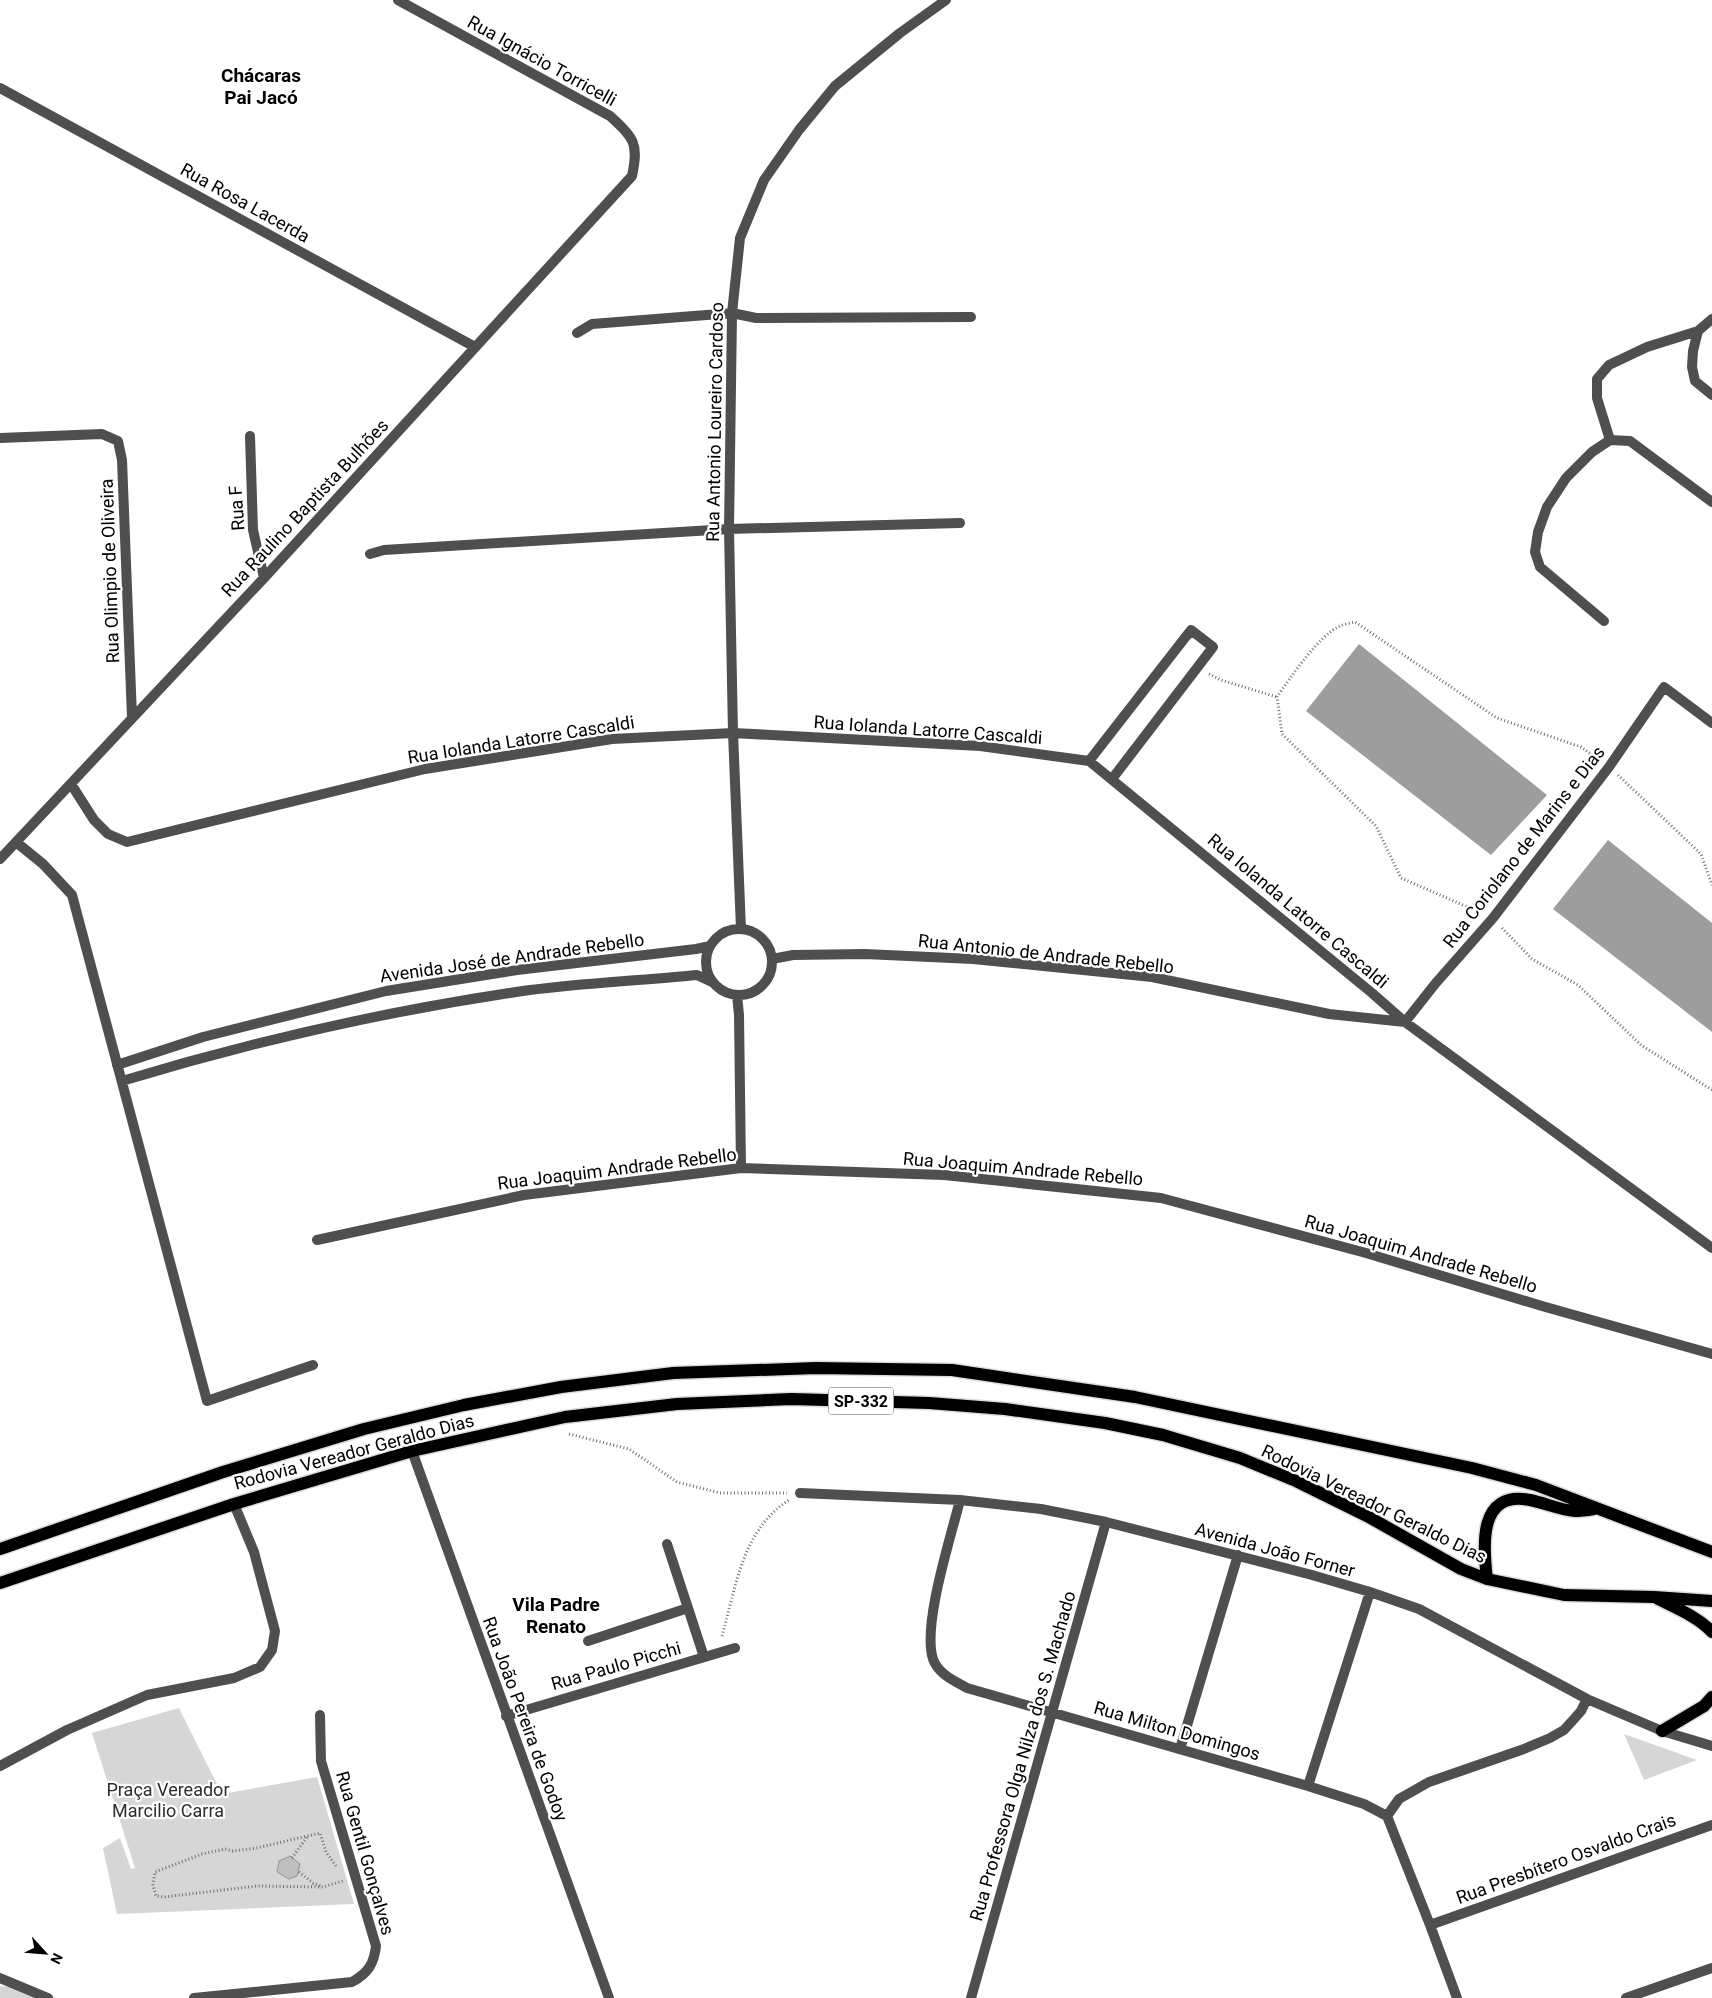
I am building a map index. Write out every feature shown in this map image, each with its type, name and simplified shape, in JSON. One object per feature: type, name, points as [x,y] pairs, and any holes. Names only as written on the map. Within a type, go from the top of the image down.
[{"type":"main road","name":"Rodovia Vereador Geraldo Dias","points":[[0,1549],[223,1472],[364,1429],[464,1404],[561,1387],[673,1373],[816,1368],[952,1370],[1135,1398],[1472,1468],[1536,1485],[1712,1552]]},
{"type":"main road","name":"Rodovia Vereador Geraldo Dias","points":[[0,1583],[234,1504],[412,1451],[565,1417],[677,1404],[791,1400],[929,1403],[1005,1409],[1105,1423],[1153,1433],[1201,1445],[1240,1458],[1296,1481],[1367,1516],[1462,1569],[1487,1579],[1564,1595],[1654,1596],[1712,1602]]},
{"type":"main road","points":[[1487,1579],[1485,1535],[1490,1517],[1497,1506],[1510,1499],[1529,1500],[1575,1511],[1596,1509]]},
{"type":"main road","points":[[1654,1596],[1690,1616],[1712,1632]]},
{"type":"main road","points":[[1662,1731],[1698,1710],[1712,1697]]},
{"type":"street","name":"Rua Ignácio Torricelli","points":[[398,0],[610,116],[629,133],[636,153],[632,176]]},
{"type":"street","name":"Rua Antonio Loureiro Cardoso","points":[[741,929],[733,733],[729,529],[732,313],[740,238],[764,180],[789,144],[836,86],[900,33],[946,0]]},
{"type":"street","name":"Rua Rosa Lacerda","points":[[0,88],[475,347]]},
{"type":"street","name":"Rua Raulino Baptista Bulhões","points":[[0,859],[264,578],[632,176]]},
{"type":"street","points":[[577,333],[592,324],[732,313],[756,318],[971,317]]},
{"type":"street","points":[[1610,440],[1597,398],[1597,379],[1609,366],[1647,347],[1698,331],[1712,319]]},
{"type":"street","points":[[1698,331],[1693,351],[1692,374],[1695,381],[1712,396]]},
{"type":"street","name":"Rua Olimpio de Oliveira","points":[[0,438],[102,434],[118,441],[122,460],[132,717]]},
{"type":"street","name":"Rua F","points":[[250,436],[253,530],[264,578]]},
{"type":"street","points":[[1604,621],[1540,567],[1535,552],[1538,532],[1547,506],[1566,478],[1592,452],[1610,440],[1630,441],[1712,502]]},
{"type":"street","points":[[370,554],[384,550],[729,529],[960,523]]},
{"type":"street","points":[[1089,761],[1191,630],[1213,647],[1112,779]]},
{"type":"street","name":"Rua Coriolano de Marins e Dias","points":[[1405,1022],[1435,984],[1493,918],[1610,767],[1664,687],[1712,723]]},
{"type":"street","name":"Rua Iolanda Latorre Cascaldi","points":[[71,784],[94,820],[108,834],[127,842],[425,769],[612,739],[733,733],[980,746],[1089,761],[1405,1022],[1712,1248]]},
{"type":"street","points":[[16,842],[44,864],[72,895],[207,1401],[313,1365]]},
{"type":"street","points":[[741,929],[758,935],[770,950],[772,959],[768,977],[762,985],[755,990],[737,995],[719,988],[712,982],[706,964],[706,955],[710,946],[723,933],[741,929]]},
{"type":"street","name":"Avenida José de Andrade Rebello","points":[[117,1065],[203,1037],[386,991],[517,970],[710,946]]},
{"type":"street","name":"Rua Antonio de Andrade Rebello","points":[[772,959],[793,955],[865,954],[973,959],[1152,977],[1329,1014],[1405,1022]]},
{"type":"street","name":"Avenida José de Andrade Rebello","points":[[122,1081],[258,1043],[415,1009],[518,992],[697,975],[712,982]]},
{"type":"street","points":[[737,995],[739,1015],[741,1168]]},
{"type":"street","name":"Rua Joaquim Andrade Rebello","points":[[317,1240],[524,1195],[741,1168],[944,1175],[1161,1198],[1366,1253],[1542,1306],[1712,1354]]},
{"type":"street","name":"Rua João Pereira de Godoy","points":[[412,1451],[609,1998]]},
{"type":"street","name":"Avenida João Forner","points":[[800,1493],[960,1500],[1041,1509],[1106,1522],[1238,1555],[1370,1592],[1419,1610],[1587,1699],[1662,1731],[1712,1746]]},
{"type":"street","name":"Rua Milton Domingos","points":[[960,1500],[936,1599],[930,1636],[933,1660],[947,1678],[968,1688],[1308,1786],[1364,1804],[1387,1816]]},
{"type":"street","points":[[0,1766],[67,1730],[147,1695],[234,1678],[260,1667],[272,1650],[276,1631],[254,1552],[234,1504]]},
{"type":"street","name":"Rua Professora Olga Nilza dos S. Machado","points":[[971,1998],[1106,1522]]},
{"type":"street","points":[[667,1544],[704,1657]]},
{"type":"street","points":[[1180,1749],[1238,1555]]},
{"type":"street","points":[[1308,1786],[1370,1592]]},
{"type":"street","points":[[588,1641],[688,1608]]},
{"type":"street","name":"Rua Paulo Picchi","points":[[506,1716],[735,1648]]},
{"type":"street","points":[[1457,1998],[1387,1816],[1399,1799],[1429,1782],[1524,1750],[1564,1730],[1581,1711],[1587,1699]]},
{"type":"street","name":"Rua Gentil Gonçalves","points":[[194,1998],[352,1982],[364,1975],[374,1961],[376,1946],[353,1879],[320,1760],[320,1715]]},
{"type":"street","name":"Rua Presbítero Osvaldo Crais","points":[[1430,1925],[1712,1825]]},
{"type":"street","points":[[1626,1998],[1712,1968]]},
{"type":"street","points":[[0,1978],[48,1998]]},
{"type":"path","points":[[1712,886],[1701,854],[1610,767],[1581,746],[1497,718],[1355,622],[1338,627],[1319,642],[1294,672],[1277,697],[1282,734],[1376,826],[1401,878],[1493,918],[1532,959],[1578,985],[1641,1045],[1712,1090]]},
{"type":"path","points":[[1197,668],[1221,680],[1277,697]]},
{"type":"path","points":[[568,1434],[628,1449],[677,1482],[720,1493],[800,1493]]},
{"type":"path","points":[[718,1653],[732,1595],[751,1541],[774,1510],[800,1493]]},
{"type":"path","points":[[320,1833],[326,1852],[337,1867],[353,1879],[323,1887],[257,1886],[164,1897],[156,1896],[153,1880],[155,1872],[202,1854],[225,1849],[233,1851],[257,1848],[320,1833]]},
{"type":"path","points":[[292,1858],[307,1836]]},
{"type":"path","points":[[299,1872],[313,1883],[323,1887]]},
{"type":"green space","name":"Praça Vereador Marcilio Carra","points":[[179,1708],[222,1794],[317,1777],[354,1904],[117,1914],[103,1848],[120,1838],[131,1869],[135,1868],[92,1733]]},
{"type":"green space","points":[[1624,1734],[1697,1760],[1644,1780]]},
{"type":"green space","points":[[0,1986],[32,1989],[57,1998],[0,1998]]},
{"type":"shaded area","points":[[1359,644],[1547,795],[1491,855],[1306,711]]},
{"type":"shaded area","points":[[1608,840],[1712,923],[1712,1032],[1553,909]]},
{"type":"building","points":[[290,1856],[300,1864],[297,1876],[289,1879],[277,1872],[279,1861]]},
{"type":"district","name":"Chácaras Pai Jacó","points":[[261,86]]},
{"type":"district","name":"Vila Padre Renato","points":[[556,1615]]}]
